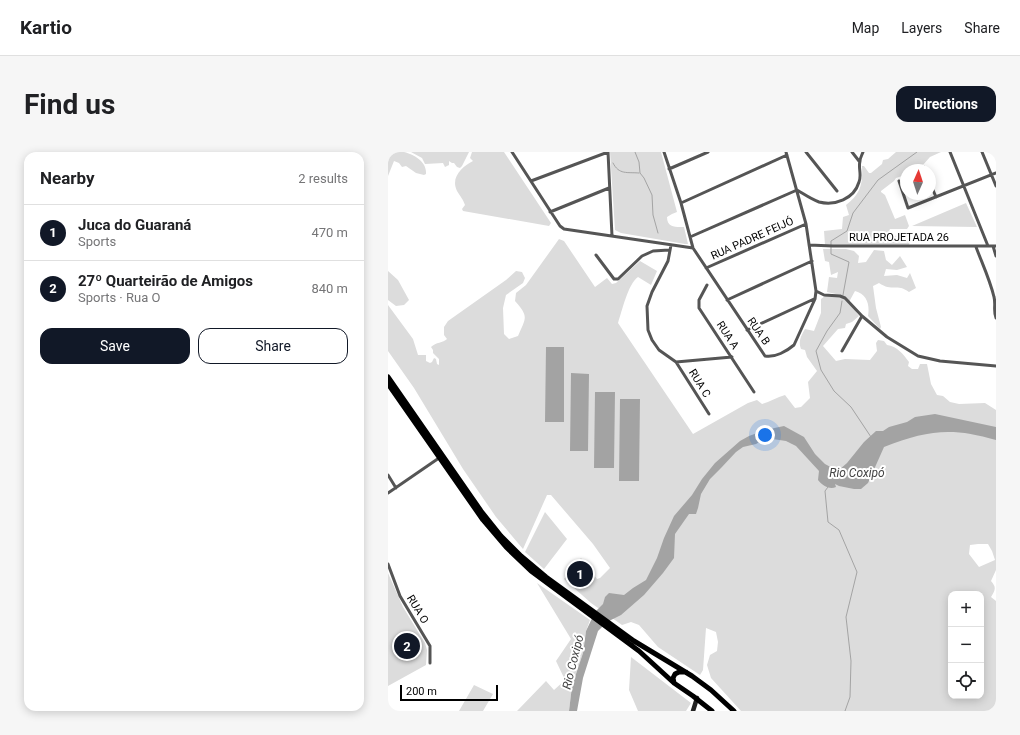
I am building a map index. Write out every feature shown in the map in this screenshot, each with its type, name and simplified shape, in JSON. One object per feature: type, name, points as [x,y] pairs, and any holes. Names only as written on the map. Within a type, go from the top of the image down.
[{"type":"main road","points":[[388,377],[468,494],[501,536],[534,568],[585,609]]},
{"type":"main road","points":[[388,384],[483,520],[506,547],[531,571],[620,634],[674,682],[697,698],[712,711]]},
{"type":"main road","points":[[620,634],[687,672],[711,690],[733,711]]},
{"type":"main road","points":[[674,682],[673,678],[675,674],[687,672]]},
{"type":"street","points":[[512,152],[560,226],[564,228],[612,236],[693,248]]},
{"type":"street","points":[[530,181],[608,152],[612,236]]},
{"type":"street","name":"RUA B","points":[[664,152],[681,203],[693,248],[765,356],[775,356],[790,348],[796,342],[815,299]]},
{"type":"street","points":[[669,169],[708,152]]},
{"type":"street","points":[[806,152],[837,191]]},
{"type":"street","points":[[797,190],[819,202],[827,203],[844,200],[854,192],[861,176],[859,162],[852,152]]},
{"type":"street","points":[[859,162],[863,152]]},
{"type":"street","points":[[950,152],[988,246]]},
{"type":"street","points":[[982,152],[996,186]]},
{"type":"street","points":[[681,203],[787,154],[806,224],[816,291],[815,299],[747,330]]},
{"type":"street","points":[[936,197],[996,173]]},
{"type":"street","points":[[550,212],[609,188]]},
{"type":"street","points":[[690,238],[797,190]]},
{"type":"street","points":[[905,200],[908,208],[928,200]]},
{"type":"street","name":"RUA PADRE FEIJÓ","points":[[706,268],[806,224]]},
{"type":"street","points":[[671,245],[668,261],[652,292],[647,306],[646,318],[648,330],[652,340],[659,350],[676,362],[732,357]]},
{"type":"street","name":"RUA PROJETADA 26","points":[[809,245],[994,246]]},
{"type":"street","points":[[994,246],[996,256]]},
{"type":"street","points":[[976,247],[994,294],[994,314],[996,318]]},
{"type":"street","points":[[596,255],[614,279],[618,279],[642,256],[654,251],[669,250]]},
{"type":"street","points":[[727,300],[812,261]]},
{"type":"street","name":"RUA A","points":[[706,285],[699,300],[699,308],[754,392]]},
{"type":"street","points":[[816,291],[824,295],[840,296],[845,298],[862,316],[887,337],[918,356],[940,361],[996,366]]},
{"type":"street","points":[[842,351],[862,316]]},
{"type":"street","name":"RUA C","points":[[676,362],[709,414]]},
{"type":"street","points":[[388,494],[439,458]]},
{"type":"street","points":[[388,475],[396,488]]},
{"type":"street","name":"RUA O","points":[[388,564],[400,596],[430,646],[430,663]]},
{"type":"street","points":[[693,711],[697,698]]},
{"type":"street","points":[[693,711],[704,704]]},
{"type":"shaded area","points":[[388,152],[404,152],[416,157],[425,166],[426,174],[416,173],[406,166],[402,167],[399,163],[394,161],[388,176]]},
{"type":"shaded area","points":[[411,152],[469,152],[460,168],[449,161],[449,165],[445,167],[443,163],[425,164],[422,158]]},
{"type":"shaded area","points":[[472,152],[504,152],[551,223],[549,226],[463,211],[462,209],[465,205],[457,191],[455,181],[462,169],[473,161],[470,158]]},
{"type":"shaded area","points":[[610,152],[661,152],[677,212],[667,217],[667,221],[672,226],[684,227],[688,244],[621,233],[615,230]]},
{"type":"shaded area","points":[[896,152],[941,152],[930,157],[924,164],[900,164],[900,177],[896,178],[881,191],[885,195],[895,219],[905,215],[909,226],[907,229],[890,229],[889,231],[891,232],[891,237],[898,235],[902,243],[905,243],[908,237],[910,238],[909,246],[825,245],[824,231],[842,229],[843,217],[849,215],[846,205],[855,197],[860,188],[862,166],[864,166],[869,173],[871,173],[882,164],[883,160],[888,159]]},
{"type":"shaded area","points":[[966,203],[977,227],[912,226]]},
{"type":"shaded area","points":[[559,239],[564,241],[595,287],[607,278],[612,284],[616,283],[640,261],[657,271],[651,285],[638,277],[634,280],[626,298],[618,323],[693,434],[748,403],[757,400],[762,404],[785,395],[795,408],[801,407],[810,398],[808,382],[817,371],[807,357],[805,350],[801,349],[800,339],[805,329],[814,331],[821,313],[821,299],[828,294],[836,294],[827,292],[829,277],[837,278],[838,272],[831,275],[829,262],[825,261],[823,249],[846,249],[854,251],[859,256],[858,263],[866,262],[874,250],[884,251],[886,260],[892,265],[900,256],[907,267],[897,270],[886,269],[884,276],[897,275],[907,278],[910,273],[916,288],[909,292],[905,289],[887,287],[879,283],[873,286],[876,308],[881,327],[880,329],[868,316],[867,300],[859,292],[855,291],[849,302],[859,316],[852,322],[846,324],[845,328],[838,329],[823,346],[836,361],[845,359],[870,360],[877,351],[876,343],[878,340],[884,341],[887,345],[894,347],[902,353],[909,362],[908,366],[912,369],[918,369],[920,364],[927,364],[931,384],[937,395],[943,396],[950,402],[959,404],[985,403],[996,410],[996,570],[991,581],[995,588],[991,597],[996,601],[996,711],[741,711],[711,678],[707,665],[710,655],[717,651],[718,642],[716,632],[706,628],[703,670],[700,675],[658,647],[639,625],[631,622],[622,625],[591,603],[564,579],[581,558],[597,579],[610,568],[593,544],[551,495],[547,495],[523,549],[496,517],[463,469],[414,388],[388,351],[388,305],[413,339],[418,355],[426,355],[426,361],[430,363],[434,358],[439,365],[439,359],[433,353],[431,347],[447,339],[444,335],[444,327],[448,321],[506,280],[516,271],[522,272],[525,278],[523,283],[506,295],[503,308],[504,334],[509,339],[518,336],[525,317],[515,301],[516,293],[526,285]],"holes":[[[988,544],[995,560],[979,567],[969,554],[970,545]]]},
{"type":"shaded area","points":[[388,271],[398,280],[409,300],[404,305],[396,306],[388,300]]},
{"type":"shaded area","points":[[545,512],[567,539],[544,569],[525,552]]},
{"type":"shaded area","points":[[388,573],[403,607],[425,643],[427,650],[426,665],[388,686]]},
{"type":"shaded area","points":[[537,583],[590,620],[586,631],[583,653],[572,686],[569,711],[517,711],[546,681],[554,690],[565,680],[556,661],[571,639]]},
{"type":"shaded area","points":[[631,657],[691,703],[686,711],[638,711],[629,690]]},
{"type":"shaded area","points":[[474,685],[493,694],[483,711],[459,711]]},
{"type":"water","points":[[546,347],[564,347],[564,422],[545,422]]},
{"type":"water","points":[[571,373],[589,374],[588,451],[570,451]]},
{"type":"water","points":[[595,392],[615,392],[614,468],[594,468]]},
{"type":"water","points":[[620,399],[640,399],[639,481],[619,481]]},
{"type":"water","name":"Rio Coxipó","points":[[935,414],[996,427],[996,440],[966,433],[940,432],[899,441],[884,447],[868,483],[861,489],[854,489],[835,484],[836,487],[833,488],[824,485],[818,480],[819,471],[796,446],[786,441],[766,438],[756,444],[743,447],[736,452],[710,479],[701,494],[696,514],[689,514],[675,534],[674,558],[663,573],[644,595],[621,615],[607,622],[598,631],[583,678],[577,711],[569,711],[572,686],[583,653],[586,631],[595,612],[603,604],[605,597],[609,593],[624,595],[646,580],[657,558],[674,516],[692,495],[702,479],[715,463],[740,441],[765,430],[784,426],[804,437],[815,454],[825,464],[839,470],[876,431],[883,431],[889,427],[907,422],[915,417]]},
{"type":"waterway","points":[[635,152],[639,162],[640,173],[652,195],[653,215],[658,233]]},
{"type":"waterway","points":[[843,295],[849,262],[831,254],[831,241],[847,231],[853,213],[878,180],[917,152]]},
{"type":"waterway","points":[[613,163],[615,167],[621,171],[627,173],[639,173]]},
{"type":"waterway","points":[[842,301],[840,313],[827,331],[816,351],[821,370],[834,391],[851,407],[871,437]]},
{"type":"waterway","points":[[828,487],[825,491],[828,522],[839,530],[857,572],[846,617],[851,661],[850,697],[845,711]]},
{"type":"place","name":"Juca do Guaraná","points":[[580,574]]},
{"type":"place","name":"27º Quarteirão de Amigos","points":[[407,646]]}]
